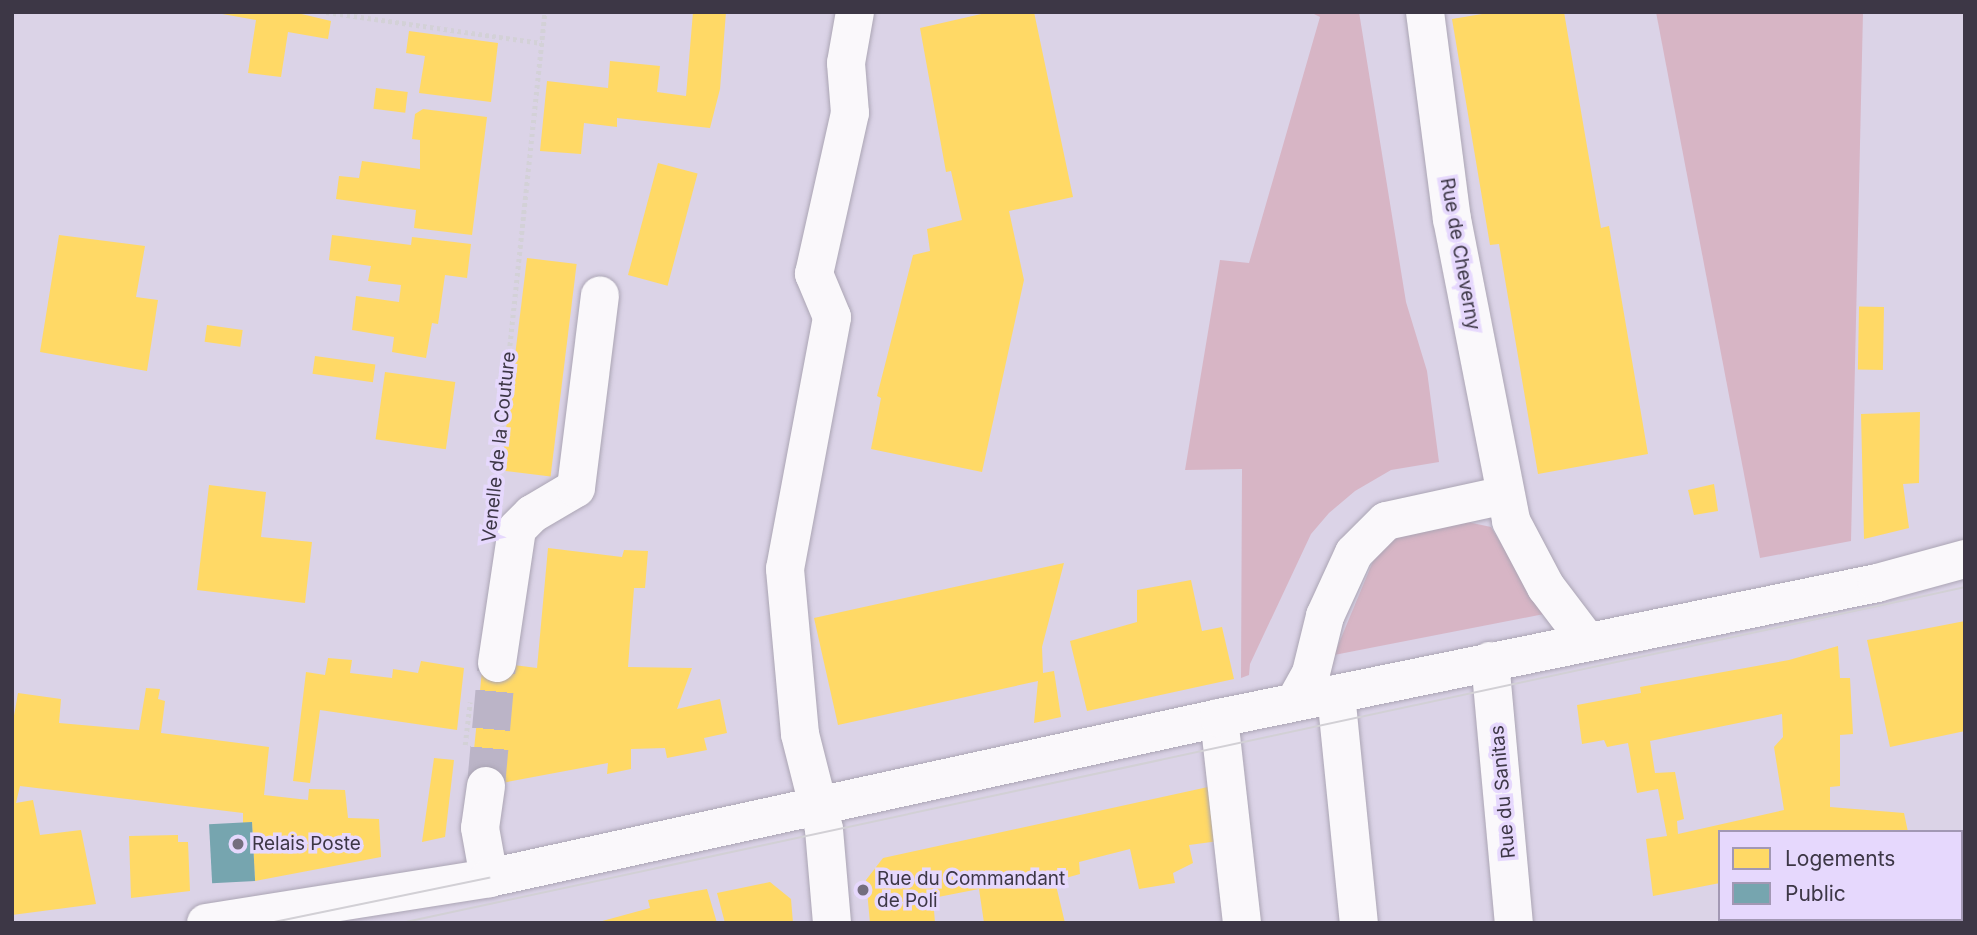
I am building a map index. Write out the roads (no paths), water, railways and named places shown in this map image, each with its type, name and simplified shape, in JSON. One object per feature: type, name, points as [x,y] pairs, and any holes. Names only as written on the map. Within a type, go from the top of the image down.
[{"type":"street","points":[[832,923],[824,829],[800,734],[785,569],[832,317],[814,274],[850,113],[846,64],[855,12]]},
{"type":"street","name":"Rue de Cheverny","points":[[1424,12],[1452,219],[1511,521],[1546,587],[1587,641]]},
{"type":"street","points":[[484,676],[517,529],[532,514],[576,488],[600,295]]},
{"type":"street","points":[[1295,702],[1311,673],[1325,616],[1353,553],[1387,521],[1505,495]]},
{"type":"street","points":[[206,923],[489,878],[1219,718],[1877,583],[1965,559]]},
{"type":"street","name":"Rue du Sanitas","points":[[1490,661],[1514,923]]},
{"type":"street","points":[[1336,694],[1359,923]]},
{"type":"street","points":[[1219,718],[1242,923]]},
{"type":"street","points":[[475,772],[480,828],[489,878]]},
{"type":"tunnel","points":[[486,786],[497,663]]},
{"type":"tram line","points":[[401,923],[1965,587]]},
{"type":"tram line","points":[[269,923],[489,878]]},
{"type":"place","name":"Relais Poste","points":[[238,844]]},
{"type":"place","name":"Rue du Commandant de Poli","points":[[863,890]]}]
